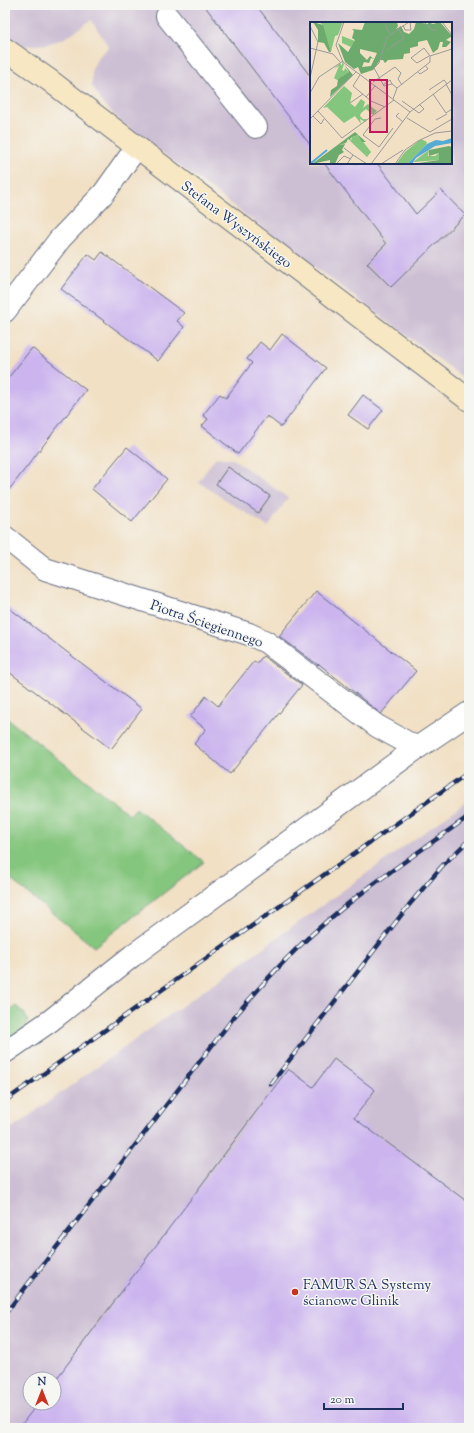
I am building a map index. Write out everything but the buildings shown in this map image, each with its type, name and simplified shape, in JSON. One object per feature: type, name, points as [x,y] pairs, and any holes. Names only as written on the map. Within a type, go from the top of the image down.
[{"type":"street","points":[[167,16],[256,126]]},
{"type":"street","name":"Stefana Wyszyńskiego","points":[[5,49],[49,80],[136,148],[469,400]]},
{"type":"street","points":[[5,311],[60,240],[104,193],[136,148]]},
{"type":"street","name":"Piotra Ściegiennego","points":[[5,537],[45,569],[249,634],[266,642],[377,726],[417,748]]},
{"type":"street","points":[[5,1052],[50,1021],[132,956],[417,748],[469,713]]},
{"type":"shaded area","points":[[5,5],[469,5],[469,382],[121,122],[102,102],[92,86],[92,69],[98,57],[109,47],[91,20],[65,38],[47,44],[25,46],[5,35]]},
{"type":"shaded area","points":[[216,457],[233,459],[288,498],[268,527],[198,482]]},
{"type":"shaded area","points":[[469,800],[469,1428],[5,1428],[5,1133]]},
{"type":"green space","points":[[5,717],[130,815],[136,808],[204,862],[94,947],[5,875]]},
{"type":"green space","points":[[16,1006],[24,1013],[28,1021],[25,1028],[5,1042],[5,1014]]},
{"type":"railway","points":[[5,1101],[469,772]]},
{"type":"railway","points":[[5,1314],[234,1017],[274,972],[307,939],[354,899],[469,816]]},
{"type":"railway","points":[[271,1084],[409,905],[443,865],[469,840]]},
{"type":"place","name":"FAMUR SA Systemy ścianowe Glinik","points":[[295,1292]]}]
